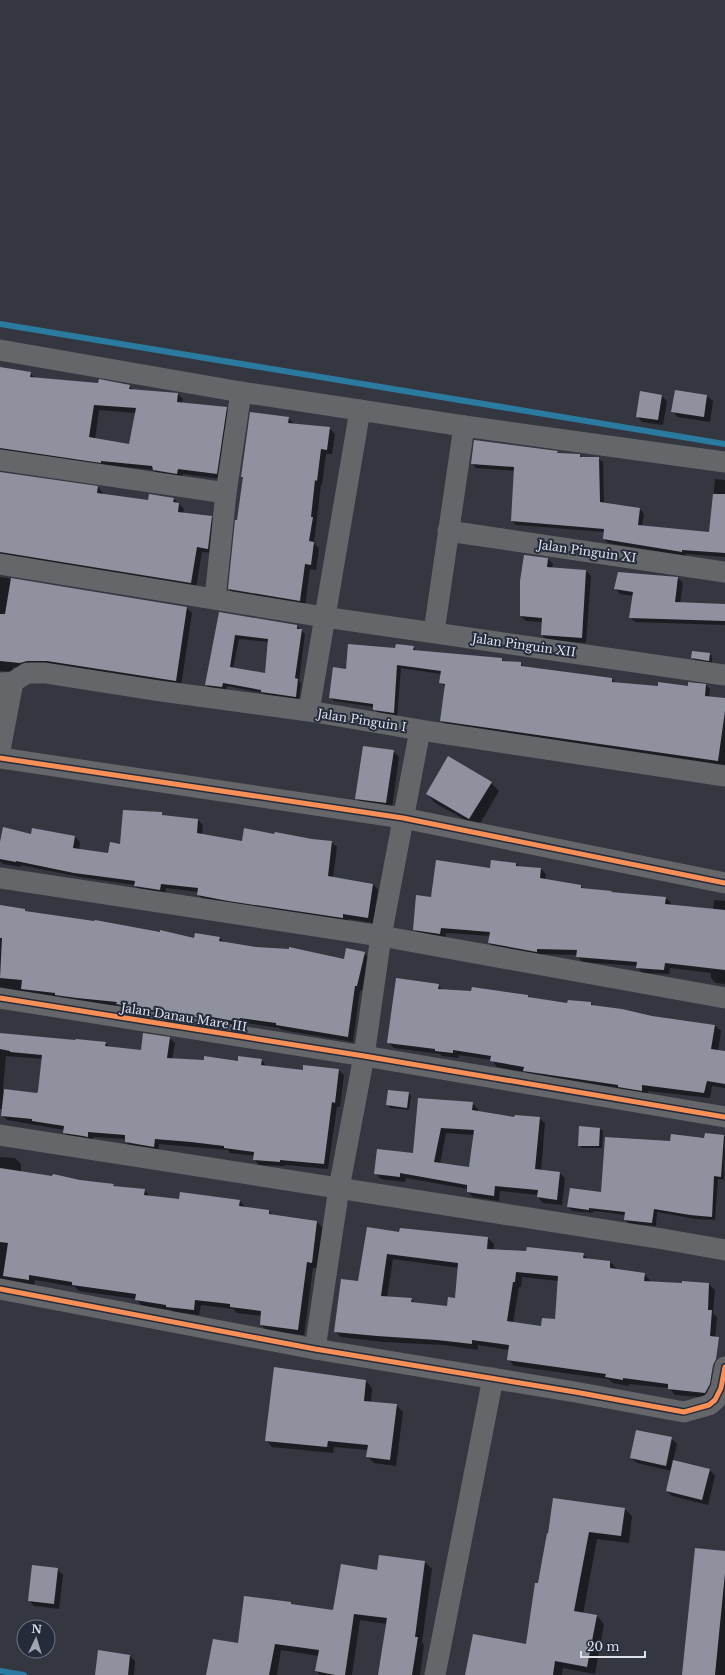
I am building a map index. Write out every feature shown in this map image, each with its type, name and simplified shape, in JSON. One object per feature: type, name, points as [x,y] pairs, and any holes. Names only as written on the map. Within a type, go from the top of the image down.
[{"type":"street","points":[[0,350],[241,392],[464,426],[725,462]]},
{"type":"street","points":[[215,599],[226,493],[241,392]]},
{"type":"street","points":[[309,711],[360,410]]},
{"type":"street","points":[[434,632],[464,426]]},
{"type":"street","points":[[0,460],[226,493]]},
{"type":"street","name":"Jalan Pinguin XI","points":[[448,531],[725,572]]},
{"type":"street","name":"Jalan Pinguin XII","points":[[0,564],[324,617],[725,675]]},
{"type":"street","name":"Jalan Pinguin I","points":[[6,683],[27,674],[45,673],[160,691],[309,711],[420,730],[725,776]]},
{"type":"street","points":[[0,750],[6,683]]},
{"type":"street","points":[[315,1348],[339,1188],[364,1056],[381,936],[420,730]]},
{"type":"street","points":[[0,758],[403,818],[725,883]]},
{"type":"street","points":[[0,878],[381,936],[725,998]]},
{"type":"street","name":"Jalan Danau Mare III","points":[[0,998],[364,1056],[725,1117]]},
{"type":"street","points":[[0,1135],[664,1239],[725,1250]]},
{"type":"street","points":[[0,1289],[315,1348],[684,1412],[709,1405],[715,1400],[721,1388],[725,1366]]},
{"type":"street","points":[[436,1675],[493,1378]]},
{"type":"building","points":[[0,367],[31,372],[30,377],[98,383],[99,379],[130,385],[129,389],[178,393],[177,402],[227,407],[217,474],[178,469],[177,474],[153,470],[152,466],[101,461],[101,463],[0,448]],"holes":[[[94,405],[136,408],[129,444],[89,437]]]},
{"type":"building","points":[[675,390],[707,395],[704,417],[671,412]]},
{"type":"building","points":[[640,391],[662,395],[658,420],[636,417]]},
{"type":"building","points":[[250,412],[289,417],[288,423],[330,427],[327,450],[321,449],[317,481],[315,480],[311,517],[313,517],[309,541],[314,542],[311,565],[305,564],[300,601],[228,589],[235,520],[237,520],[243,477],[241,477]]},
{"type":"building","points":[[474,440],[558,451],[557,453],[580,454],[580,457],[599,457],[600,502],[640,508],[638,525],[709,532],[713,494],[725,494],[725,553],[682,550],[682,552],[603,539],[604,529],[511,521],[514,467],[471,464]]},
{"type":"building","points":[[0,472],[98,486],[97,493],[148,500],[149,494],[174,498],[173,502],[179,503],[178,512],[212,516],[208,549],[197,547],[191,583],[0,552]]},
{"type":"building","points":[[524,555],[548,558],[547,567],[586,570],[582,638],[541,635],[542,618],[520,616],[520,581]]},
{"type":"building","points":[[618,572],[678,577],[675,602],[725,604],[725,621],[629,618],[633,592],[614,589]]},
{"type":"building","points":[[11,578],[187,607],[176,681],[47,661],[27,661],[20,663],[0,661],[0,614],[5,614]]},
{"type":"building","points":[[219,612],[297,625],[297,629],[302,629],[295,678],[298,679],[296,697],[261,692],[261,690],[223,683],[222,687],[205,685]],"holes":[[[235,635],[268,639],[265,673],[230,667]]]},
{"type":"building","points":[[348,644],[395,648],[396,644],[414,646],[413,650],[502,658],[502,661],[521,662],[521,666],[612,678],[612,682],[658,686],[658,682],[688,686],[688,682],[706,684],[705,696],[725,698],[725,711],[718,761],[440,721],[445,684],[439,683],[441,671],[397,665],[394,713],[373,710],[373,704],[329,698],[333,667],[346,669]]},
{"type":"building","points":[[692,651],[710,653],[709,661],[691,658]]},
{"type":"building","points":[[363,746],[394,750],[386,803],[355,799]]},
{"type":"building","points":[[448,756],[492,782],[469,819],[426,794]]},
{"type":"building","points":[[123,810],[162,812],[162,815],[198,819],[197,833],[242,841],[244,828],[274,834],[275,832],[332,841],[328,876],[373,884],[368,918],[343,914],[343,918],[228,901],[197,895],[198,888],[161,884],[160,890],[134,886],[135,881],[74,873],[0,859],[0,842],[3,827],[31,834],[32,828],[75,836],[73,848],[108,853],[110,842],[120,844]]},
{"type":"building","points":[[436,860],[490,868],[491,860],[516,863],[516,866],[541,868],[540,878],[581,885],[581,888],[666,897],[665,904],[725,910],[725,970],[665,963],[664,970],[636,968],[637,962],[576,957],[577,950],[537,949],[537,952],[488,943],[490,932],[441,928],[440,934],[413,930],[416,895],[431,897]]},
{"type":"building","points":[[0,905],[25,909],[25,911],[95,920],[160,932],[160,930],[194,938],[195,933],[220,937],[219,941],[256,947],[289,949],[289,947],[344,959],[346,948],[365,952],[357,986],[355,986],[348,1037],[276,1025],[276,1023],[240,1018],[239,1022],[206,1016],[206,1019],[116,1004],[117,1002],[77,998],[55,995],[55,993],[21,989],[22,980],[0,978],[2,938],[0,938]]},
{"type":"building","points":[[396,978],[439,984],[438,989],[471,991],[472,987],[528,995],[528,997],[567,1003],[568,1000],[591,1002],[591,1005],[715,1025],[711,1049],[725,1051],[725,1084],[707,1081],[704,1093],[642,1085],[642,1091],[618,1087],[618,1085],[523,1071],[524,1067],[490,1061],[491,1056],[453,1050],[453,1053],[435,1051],[435,1049],[387,1043]]},
{"type":"building","points":[[0,1033],[106,1042],[105,1046],[141,1050],[143,1033],[170,1037],[167,1058],[204,1060],[204,1056],[238,1061],[238,1056],[262,1059],[261,1065],[303,1070],[303,1065],[339,1069],[335,1103],[332,1102],[324,1164],[280,1160],[280,1162],[253,1160],[254,1152],[224,1148],[224,1146],[191,1142],[155,1139],[154,1147],[125,1142],[125,1135],[88,1132],[88,1137],[63,1133],[64,1126],[32,1121],[32,1119],[1,1116],[4,1089],[37,1093],[42,1055],[10,1052],[0,1049]]},
{"type":"building","points":[[388,1090],[409,1092],[407,1108],[386,1105]]},
{"type":"building","points":[[418,1098],[473,1102],[472,1110],[514,1117],[515,1115],[540,1117],[535,1169],[560,1172],[557,1200],[537,1197],[538,1190],[495,1186],[494,1196],[467,1192],[467,1185],[400,1173],[400,1177],[374,1174],[377,1149],[413,1153]],"holes":[[[441,1128],[474,1130],[469,1167],[434,1162]]]},
{"type":"building","points":[[579,1126],[600,1128],[599,1146],[578,1146]]},
{"type":"building","points":[[705,1133],[724,1135],[721,1177],[714,1176],[712,1217],[654,1209],[652,1223],[624,1220],[625,1212],[567,1207],[570,1188],[601,1192],[605,1137],[670,1141],[671,1134],[704,1138]]},
{"type":"building","points":[[0,1168],[52,1176],[53,1174],[80,1180],[114,1184],[113,1186],[145,1189],[144,1195],[179,1199],[180,1192],[240,1200],[239,1206],[269,1210],[269,1214],[317,1221],[312,1263],[307,1262],[298,1330],[260,1325],[261,1311],[230,1307],[230,1304],[195,1300],[194,1310],[166,1307],[166,1305],[135,1300],[136,1294],[72,1285],[72,1282],[29,1275],[29,1280],[3,1276],[8,1243],[0,1242]]},
{"type":"building","points":[[367,1227],[399,1232],[400,1228],[488,1237],[487,1249],[526,1251],[527,1247],[584,1253],[583,1258],[610,1261],[610,1268],[645,1273],[644,1281],[709,1283],[708,1310],[712,1310],[710,1336],[719,1337],[710,1384],[705,1393],[668,1389],[668,1384],[623,1378],[623,1380],[605,1377],[606,1374],[507,1360],[509,1345],[472,1340],[472,1344],[334,1332],[341,1279],[358,1281]],"holes":[[[387,1254],[458,1263],[455,1298],[448,1297],[447,1306],[411,1302],[412,1298],[381,1296]],[[516,1272],[558,1276],[555,1319],[542,1318],[541,1326],[507,1321]]]},
{"type":"building","points":[[274,1367],[366,1380],[364,1401],[397,1404],[390,1460],[366,1457],[368,1445],[328,1441],[327,1447],[265,1441]]},
{"type":"building","points":[[636,1430],[672,1437],[666,1466],[630,1458]]},
{"type":"building","points":[[673,1460],[710,1469],[702,1500],[666,1491]]},
{"type":"building","points":[[553,1498],[625,1508],[621,1536],[589,1532],[574,1611],[597,1615],[587,1667],[555,1661],[553,1675],[465,1675],[473,1634],[526,1644],[535,1583],[538,1583],[547,1533],[548,1534]]},
{"type":"building","points":[[695,1548],[725,1551],[725,1573],[715,1675],[682,1675]]},
{"type":"building","points":[[379,1555],[425,1561],[415,1637],[418,1637],[412,1675],[378,1675],[387,1618],[354,1614],[345,1675],[335,1675],[315,1671],[319,1650],[275,1644],[269,1675],[206,1675],[213,1639],[238,1643],[244,1596],[291,1602],[291,1604],[333,1610],[341,1564],[377,1570]]},
{"type":"building","points":[[32,1565],[58,1568],[54,1604],[28,1601]]},
{"type":"building","points":[[98,1650],[130,1655],[128,1675],[95,1675]]},
{"type":"waterway","points":[[0,324],[725,444]]},
{"type":"waterway","points":[[0,1671],[24,1675]]},
{"type":"cycle path","points":[[0,758],[403,818],[725,883]]},
{"type":"cycle path","points":[[0,998],[364,1056],[725,1117]]},
{"type":"cycle path","points":[[0,1289],[315,1349],[575,1392],[684,1412],[709,1405],[715,1400],[721,1388],[725,1367]]}]
